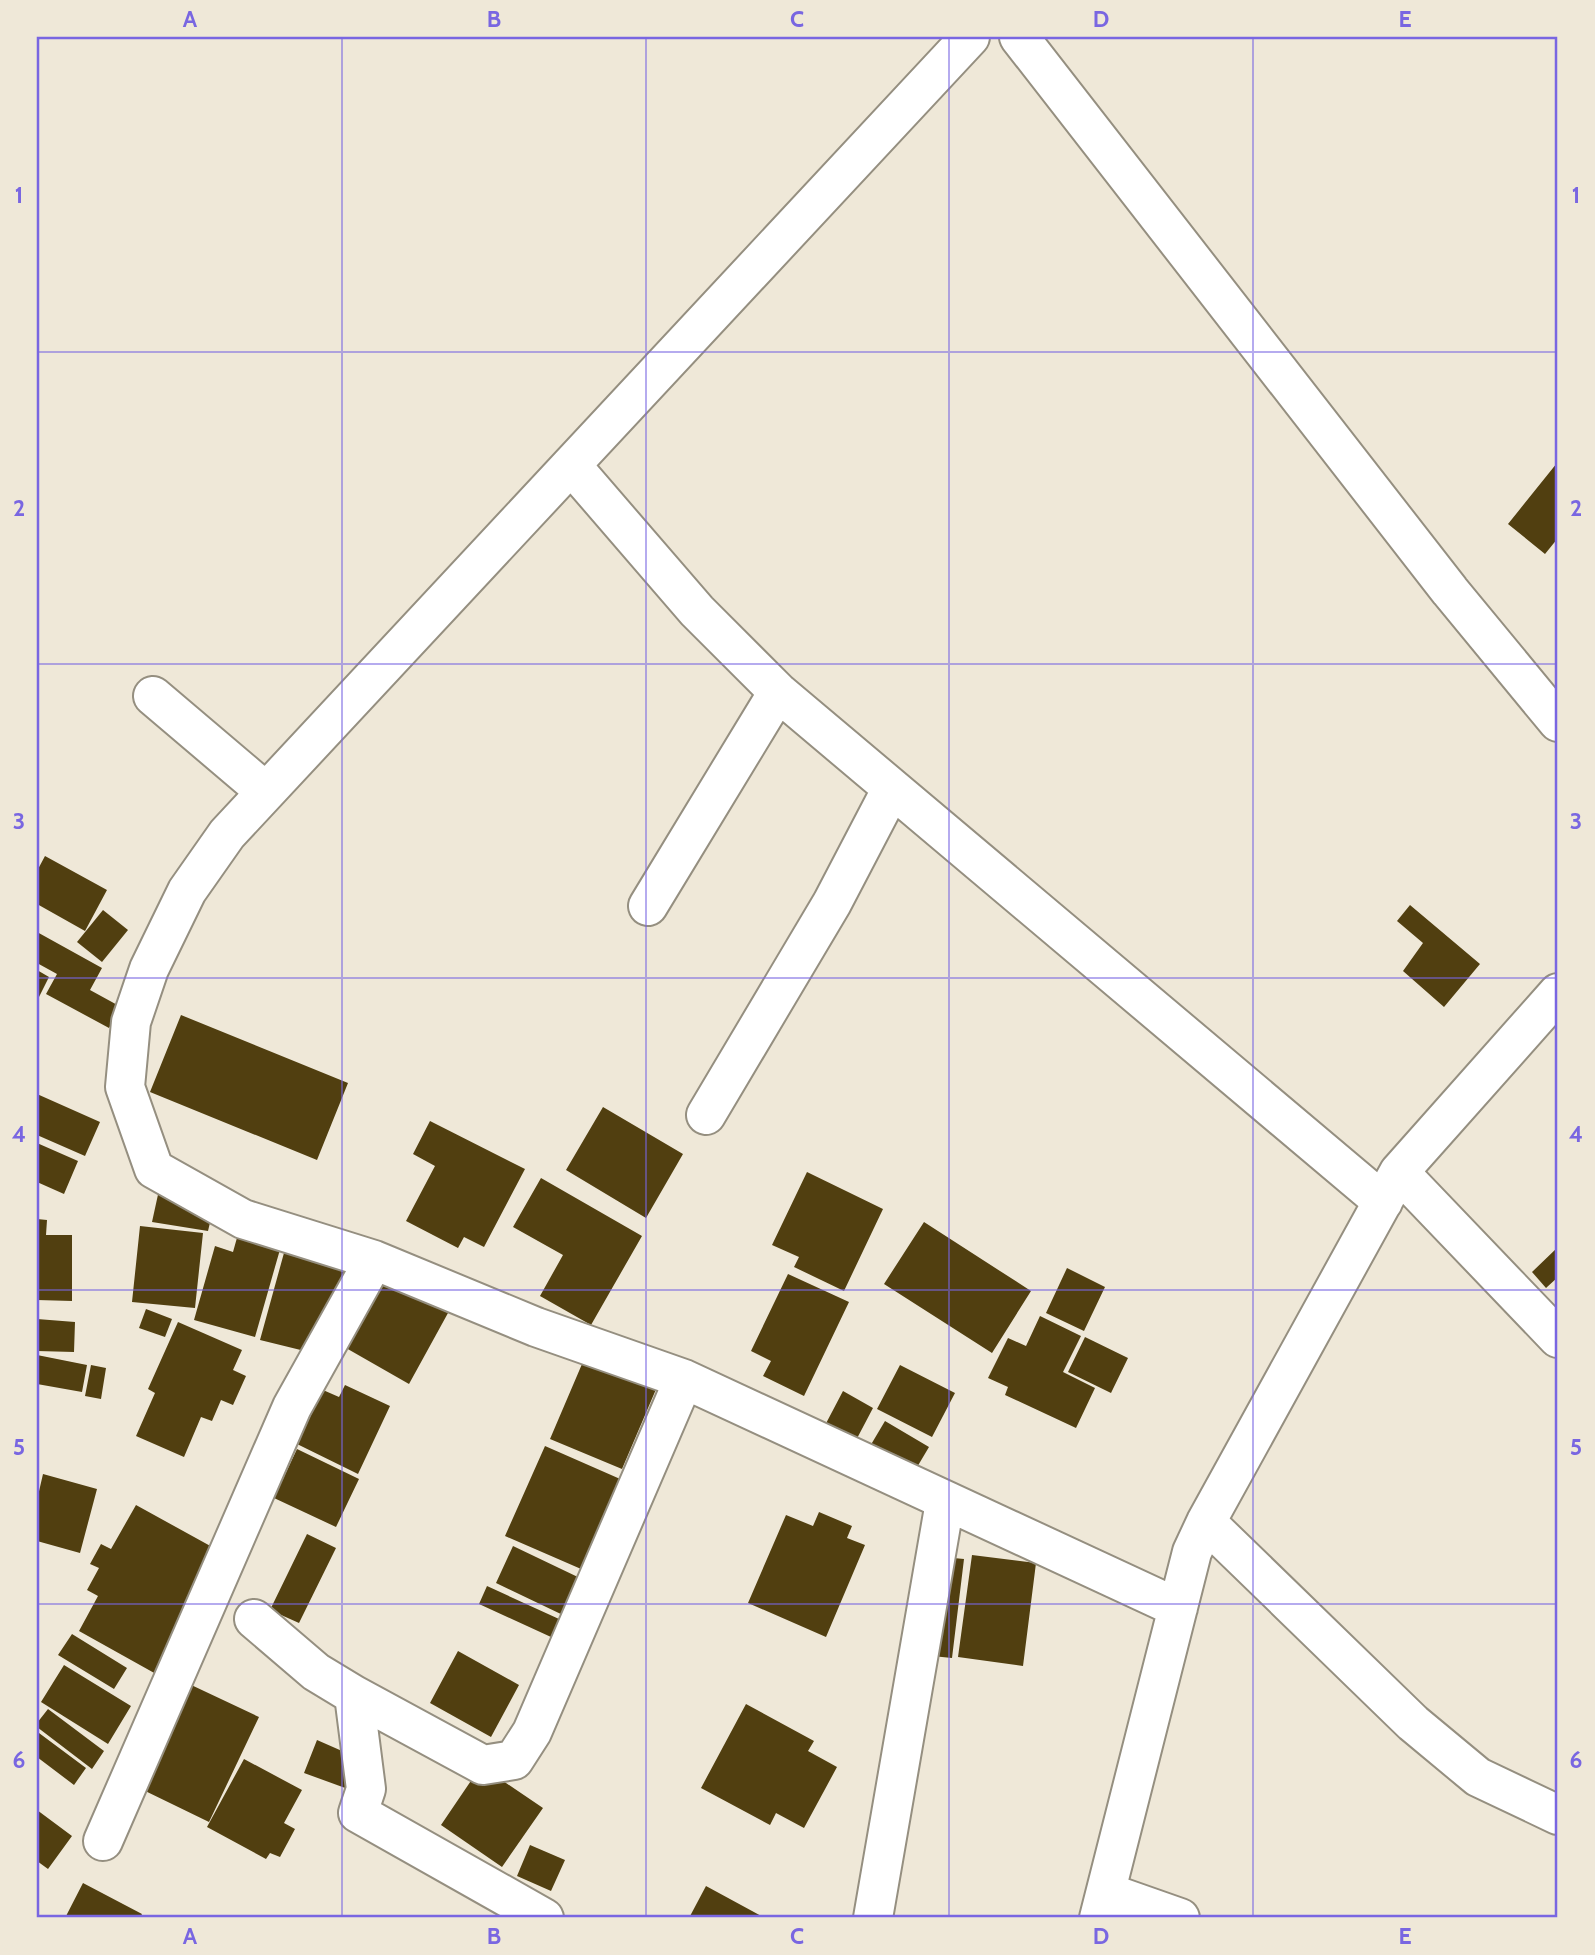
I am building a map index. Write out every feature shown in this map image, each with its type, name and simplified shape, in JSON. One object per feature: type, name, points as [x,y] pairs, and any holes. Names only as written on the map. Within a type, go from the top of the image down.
[{"type":"street","points":[[970,37],[227,834],[187,891],[149,969],[131,1022],[125,1087],[154,1169],[243,1219],[374,1260],[536,1327],[684,1379],[1178,1608]]},
{"type":"street","points":[[1019,37],[1450,591],[1558,722]]},
{"type":"street","points":[[571,465],[697,611],[778,692],[891,790],[1391,1187],[1558,1338]]},
{"type":"street","points":[[648,906],[778,692]]},
{"type":"street","points":[[153,696],[266,792]]},
{"type":"street","points":[[706,1115],[832,903],[891,790]]},
{"type":"street","points":[[1180,1918],[1103,1905],[1192,1552],[1391,1187],[1558,993]]},
{"type":"street","points":[[103,1841],[292,1407],[374,1260]]},
{"type":"street","points":[[254,1619],[316,1672],[483,1765],[514,1760],[532,1732],[684,1379]]},
{"type":"street","points":[[873,1918],[945,1502]]},
{"type":"street","points":[[1206,1522],[1413,1723],[1478,1777],[1558,1815]]},
{"type":"street","points":[[354,1695],[366,1788],[358,1813],[544,1918]]},
{"type":"building","points":[[1557,463],[1558,538],[1545,554],[1508,524]]},
{"type":"building","points":[[45,856],[107,890],[85,931],[37,904],[37,871]]},
{"type":"building","points":[[1410,905],[1480,964],[1444,1007],[1403,971],[1423,943],[1397,921]]},
{"type":"building","points":[[103,910],[128,930],[102,962],[77,942]]},
{"type":"building","points":[[37,932],[102,968],[90,990],[121,1007],[109,1028],[46,994],[57,974],[37,963]]},
{"type":"building","points":[[37,970],[49,977],[37,1001]]},
{"type":"building","points":[[181,1015],[348,1083],[317,1160],[150,1092]]},
{"type":"building","points":[[37,1094],[100,1122],[85,1156],[37,1135]]},
{"type":"building","points":[[603,1107],[683,1154],[646,1218],[566,1170]]},
{"type":"building","points":[[430,1121],[525,1169],[484,1247],[464,1237],[458,1248],[406,1221],[435,1166],[413,1154]]},
{"type":"building","points":[[37,1143],[78,1161],[64,1194],[37,1182]]},
{"type":"building","points":[[807,1172],[883,1209],[844,1291],[794,1267],[799,1257],[772,1245]]},
{"type":"building","points":[[541,1178],[642,1236],[591,1325],[540,1296],[563,1255],[513,1227]]},
{"type":"building","points":[[159,1190],[213,1210],[208,1231],[152,1222]]},
{"type":"building","points":[[37,1219],[47,1220],[46,1235],[72,1235],[72,1301],[37,1300]]},
{"type":"building","points":[[924,1222],[1031,1291],[992,1353],[884,1284]]},
{"type":"building","points":[[140,1226],[203,1233],[195,1308],[132,1302]]},
{"type":"building","points":[[240,1227],[283,1239],[255,1337],[194,1320],[215,1246],[233,1252]]},
{"type":"building","points":[[287,1242],[360,1271],[317,1354],[260,1340]]},
{"type":"building","points":[[1558,1247],[1558,1277],[1546,1288],[1532,1272]]},
{"type":"building","points":[[1067,1268],[1105,1287],[1084,1331],[1046,1313]]},
{"type":"building","points":[[788,1274],[849,1302],[804,1396],[763,1376],[771,1361],[751,1351]]},
{"type":"building","points":[[384,1278],[448,1313],[409,1384],[346,1348]]},
{"type":"building","points":[[146,1309],[172,1319],[165,1337],[139,1328]]},
{"type":"building","points":[[1040,1316],[1081,1336],[1063,1372],[1095,1388],[1076,1428],[1005,1395],[1008,1387],[988,1378],[1008,1338],[1026,1346]]},
{"type":"building","points":[[37,1319],[75,1322],[74,1352],[37,1351]]},
{"type":"building","points":[[178,1322],[242,1350],[233,1370],[246,1376],[233,1405],[221,1400],[212,1421],[201,1417],[184,1457],[136,1436],[155,1393],[148,1389]]},
{"type":"building","points":[[1085,1337],[1128,1358],[1111,1393],[1068,1372]]},
{"type":"building","points":[[37,1355],[87,1365],[82,1392],[37,1384]]},
{"type":"building","points":[[585,1357],[657,1387],[622,1469],[550,1439]]},
{"type":"building","points":[[91,1365],[106,1368],[101,1399],[85,1396]]},
{"type":"building","points":[[900,1365],[955,1393],[932,1437],[877,1409]]},
{"type":"building","points":[[345,1385],[390,1406],[358,1474],[297,1444],[323,1390],[339,1397]]},
{"type":"building","points":[[843,1391],[873,1408],[853,1446],[822,1431]]},
{"type":"building","points":[[885,1421],[929,1447],[910,1479],[866,1453]]},
{"type":"building","points":[[545,1446],[627,1482],[588,1572],[505,1536]]},
{"type":"building","points":[[297,1449],[359,1479],[336,1527],[274,1498]]},
{"type":"building","points":[[43,1474],[97,1489],[80,1553],[37,1541],[37,1500]]},
{"type":"building","points":[[136,1505],[214,1548],[165,1679],[79,1631],[98,1596],[87,1590],[99,1568],[90,1564],[101,1544],[111,1549]]},
{"type":"building","points":[[819,1512],[852,1526],[847,1538],[865,1545],[826,1637],[748,1603],[786,1515],[813,1526]]},
{"type":"building","points":[[307,1534],[336,1548],[299,1623],[270,1610]]},
{"type":"building","points":[[513,1546],[582,1579],[565,1616],[496,1583]]},
{"type":"building","points":[[972,1555],[1036,1563],[1023,1666],[958,1657]]},
{"type":"building","points":[[943,1557],[964,1559],[952,1658],[932,1656]]},
{"type":"building","points":[[487,1586],[559,1619],[551,1637],[479,1604]]},
{"type":"building","points":[[72,1634],[127,1668],[114,1689],[58,1655]]},
{"type":"building","points":[[458,1651],[519,1685],[491,1737],[430,1703]]},
{"type":"building","points":[[64,1665],[131,1706],[108,1744],[41,1702]]},
{"type":"building","points":[[187,1683],[259,1717],[209,1822],[137,1787]]},
{"type":"building","points":[[746,1704],[814,1741],[808,1751],[837,1767],[804,1828],[776,1813],[770,1825],[701,1788]]},
{"type":"building","points":[[48,1709],[104,1751],[92,1769],[37,1727]]},
{"type":"building","points":[[39,1733],[86,1768],[74,1785],[37,1757]]},
{"type":"building","points":[[317,1740],[358,1758],[359,1793],[304,1773]]},
{"type":"building","points":[[244,1759],[302,1790],[284,1823],[295,1829],[280,1857],[270,1853],[266,1859],[207,1827]]},
{"type":"building","points":[[481,1766],[543,1808],[502,1867],[441,1825]]},
{"type":"building","points":[[37,1810],[72,1836],[48,1869],[37,1861]]},
{"type":"building","points":[[530,1845],[565,1860],[551,1891],[517,1876]]},
{"type":"building","points":[[83,1883],[142,1914],[140,1918],[65,1918]]},
{"type":"building","points":[[706,1886],[765,1918],[689,1918]]}]
